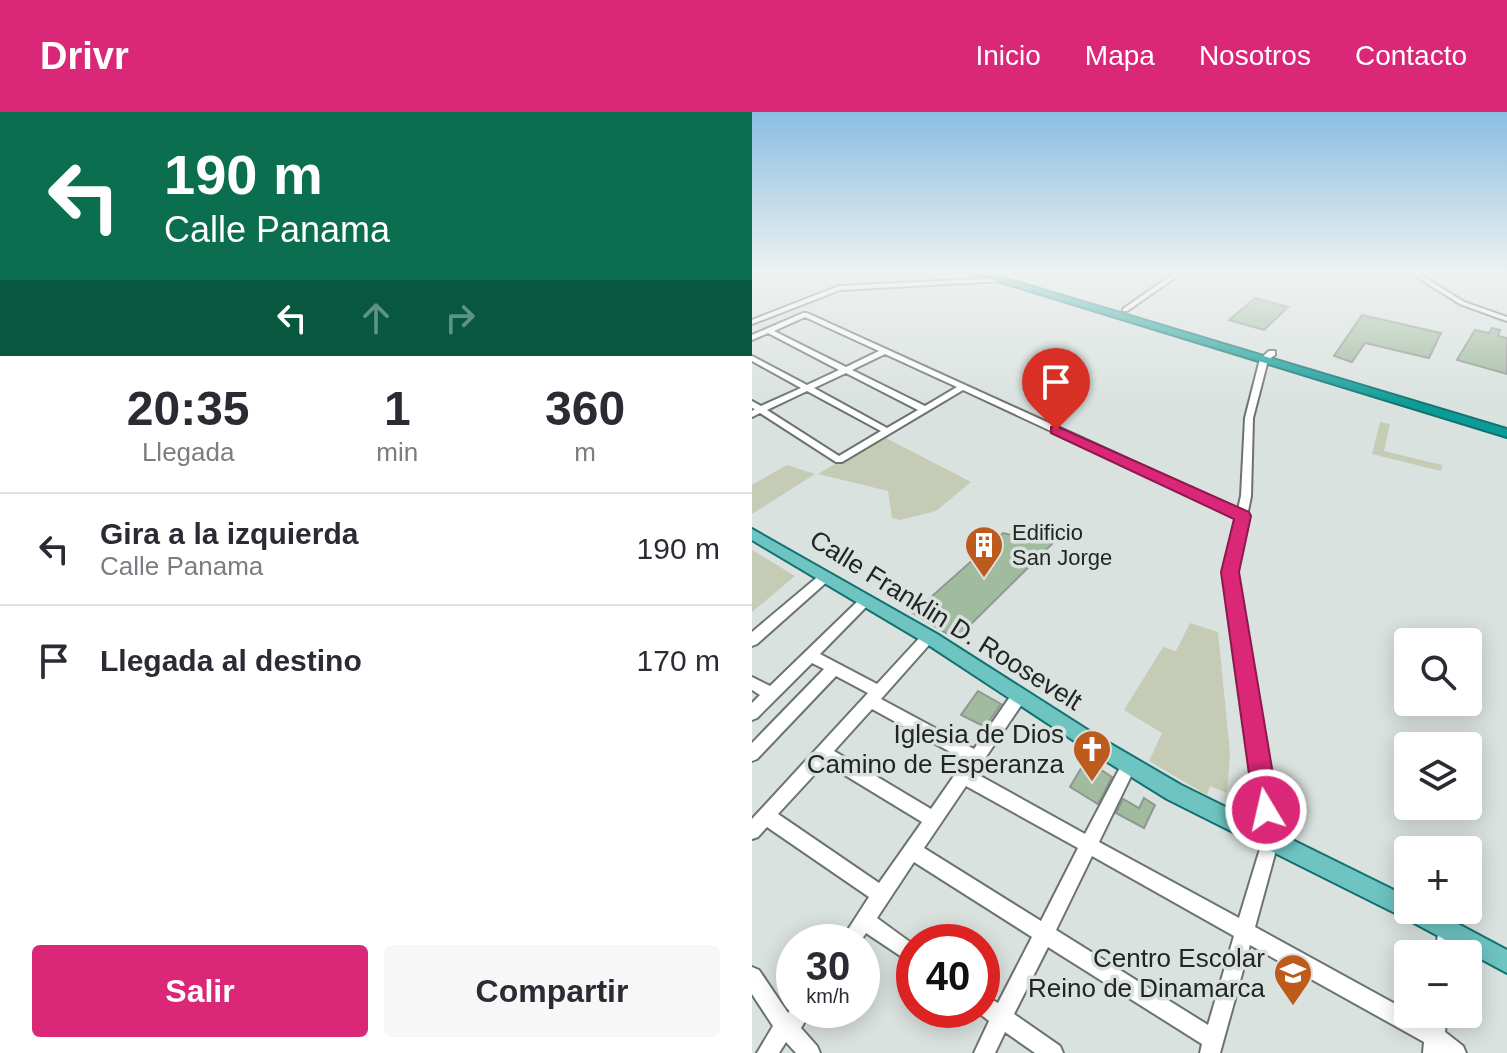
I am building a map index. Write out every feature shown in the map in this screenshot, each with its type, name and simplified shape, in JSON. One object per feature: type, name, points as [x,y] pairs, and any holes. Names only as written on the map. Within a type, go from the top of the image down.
[{"type":"highway","points":[[1127,316],[1408,398],[1507,423]]},
{"type":"highway","points":[[1143,316],[1268,356]]},
{"type":"highway","points":[[1408,398],[1507,433]]},
{"type":"main road","name":"Calle Franklin D. Roosevelt","points":[[752,534],[864,602],[929,637],[1174,792],[1394,901]]},
{"type":"main road","name":"Calle Franklin D. Roosevelt","points":[[1439,924],[1507,962]]},
{"type":"street","points":[[752,338],[801,316]]},
{"type":"street","points":[[809,316],[1243,516]]},
{"type":"street","points":[[769,331],[924,409]]},
{"type":"street","points":[[755,410],[885,351]]},
{"type":"street","points":[[912,851],[1212,1046],[1271,839],[1230,572],[1243,516],[1248,426],[1268,356]]},
{"type":"street","points":[[752,358],[887,431]]},
{"type":"street","points":[[755,410],[839,460],[963,387]]},
{"type":"street","points":[[752,640],[825,577]]},
{"type":"street","points":[[752,713],[864,602]]},
{"type":"street","points":[[752,831],[929,637]]},
{"type":"street","points":[[810,655],[976,758]]},
{"type":"street","points":[[752,754],[834,668]]},
{"type":"street","points":[[752,683],[771,694]]},
{"type":"street","points":[[861,924],[1019,696]]},
{"type":"street","points":[[823,753],[933,820]]},
{"type":"street","points":[[984,1053],[1129,765]]},
{"type":"street","points":[[964,776],[1245,931],[1434,1045],[1456,1053]]},
{"type":"street","points":[[766,816],[882,895]]},
{"type":"street","points":[[864,920],[896,943]]},
{"type":"street","points":[[1446,940],[1447,928]]},
{"type":"street","points":[[752,977],[776,1012]]},
{"type":"street","points":[[1002,1018],[1053,1053]]},
{"type":"street","points":[[767,1053],[787,1028],[810,1053]]},
{"type":"green space","points":[[1380,422],[1390,424],[1384,451],[1442,465],[1441,471],[1372,454]]},
{"type":"green space","points":[[882,436],[971,482],[936,511],[900,520],[892,518],[888,491],[818,474]]},
{"type":"green space","points":[[787,465],[815,474],[752,514],[752,485]]},
{"type":"green space","points":[[752,550],[795,576],[752,612]]},
{"type":"green space","points":[[1190,623],[1218,632],[1230,753],[1227,793],[1210,786],[1207,795],[1149,761],[1162,733],[1124,710],[1163,647],[1176,651]]},
{"type":"building","points":[[1234,316],[1279,316],[1264,330],[1229,320]]},
{"type":"building","points":[[1361,316],[1441,333],[1429,358],[1365,343],[1352,362],[1334,356]]},
{"type":"building","points":[[1492,328],[1500,330],[1498,336],[1507,338],[1507,374],[1457,360],[1475,330],[1489,333]]},
{"type":"building","name":"Edificio San Jorge","points":[[1028,528],[1059,537],[956,639],[913,613],[1003,533],[1021,537]]},
{"type":"building","points":[[978,691],[1001,704],[985,727],[961,715]]},
{"type":"building","name":"Iglesia de Dios Camino de Esperanza","points":[[1086,760],[1112,777],[1098,804],[1070,787]]},
{"type":"building","points":[[1144,798],[1155,805],[1144,828],[1116,813],[1123,799],[1139,808]]},
{"type":"place","name":"Edificio San Jorge","points":[[984,579]]},
{"type":"place","name":"Iglesia de Dios Camino de Esperanza","points":[[1092,783]]},
{"type":"place","name":"Centro Escolar Reino de Dinamarca","points":[[1293,1007]]},
{"type":"route","points":[[1056,430],[1243,516],[1230,572],[1266,810]]}]
